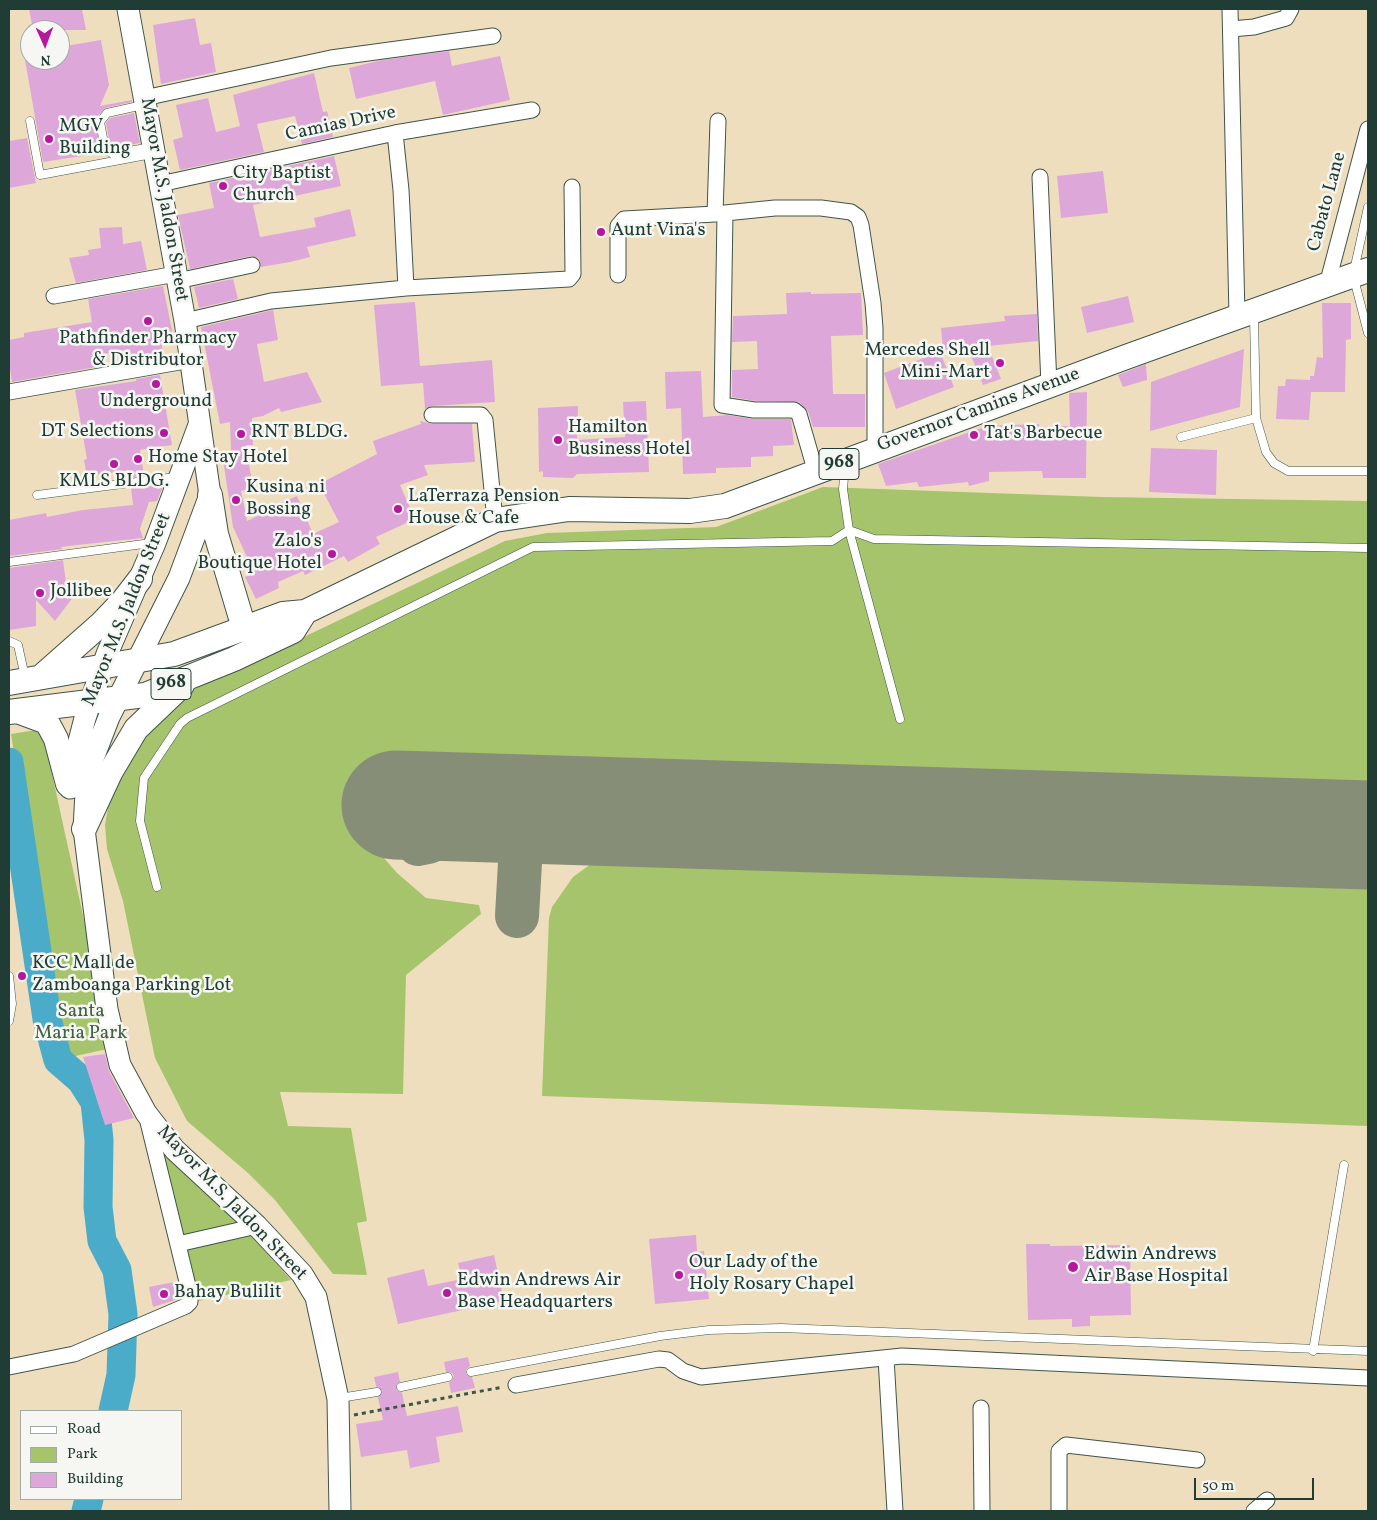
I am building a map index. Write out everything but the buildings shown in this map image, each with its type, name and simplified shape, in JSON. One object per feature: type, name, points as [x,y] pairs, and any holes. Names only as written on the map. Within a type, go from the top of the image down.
[{"type":"main road","name":"Mayor M.S. Jaldon Street","points":[[128,9],[185,320],[210,495],[179,578],[117,698],[87,774],[84,829],[107,1009],[120,1065],[146,1114],[175,1150],[257,1226],[302,1274],[316,1296],[339,1409],[340,1511]]},
{"type":"main road","name":"Governor Camins Avenue","points":[[23,681],[174,654],[283,614],[305,612],[495,520],[569,509],[690,511],[725,506],[1245,313],[1361,273]]},
{"type":"main road","name":"Mayor M.S. Jaldon Street","points":[[84,829],[68,784],[91,702],[103,668],[155,543],[200,422]]},
{"type":"main road","points":[[210,495],[216,534],[244,628]]},
{"type":"main road","points":[[23,681],[83,641],[123,601],[140,579]]},
{"type":"main road","name":"Governor Camins Avenue","points":[[14,712],[145,695],[234,659],[293,631],[305,612]]},
{"type":"main road","points":[[84,829],[111,771],[136,730],[192,676]]},
{"type":"main road","points":[[14,712],[47,722],[56,739],[68,784]]},
{"type":"street","points":[[1230,9],[1245,313]]},
{"type":"street","points":[[1231,28],[1254,27],[1286,18],[1291,9]]},
{"type":"street","points":[[145,101],[331,58],[493,36]]},
{"type":"street","name":"Camias Drive","points":[[160,184],[395,133],[532,110]]},
{"type":"street","points":[[718,121],[722,405],[754,410],[794,410],[799,414],[816,473]]},
{"type":"street","name":"Cabato Lane","points":[[1327,285],[1368,129]]},
{"type":"street","points":[[395,133],[401,190],[406,288]]},
{"type":"street","points":[[1040,177],[1049,385]]},
{"type":"street","points":[[185,320],[271,301],[406,288],[569,280],[573,274],[572,187]]},
{"type":"street","points":[[618,274],[618,226],[624,219],[775,208],[821,208],[851,212],[858,217],[861,225],[875,328],[875,449]]},
{"type":"street","points":[[54,296],[252,266]]},
{"type":"street","points":[[9,392],[191,360]]},
{"type":"street","points":[[432,415],[481,415],[486,420],[495,520]]},
{"type":"street","points":[[9,1367],[74,1354],[186,1306],[190,1302],[190,1294],[146,1114]]},
{"type":"street","points":[[178,1244],[257,1226]]},
{"type":"street","points":[[516,1384],[659,1359],[668,1360],[683,1371],[700,1377],[912,1356],[1368,1378]]},
{"type":"street","points":[[886,1358],[895,1511]]},
{"type":"street","points":[[981,1408],[982,1511]]},
{"type":"street","points":[[1060,1511],[1059,1451],[1066,1445],[1197,1460]]},
{"type":"street","points":[[1254,1511],[1267,1500]]},
{"type":"lane","points":[[145,101],[107,113],[100,122],[105,149],[113,154],[153,150]]},
{"type":"lane","points":[[30,121],[40,175],[153,150]]},
{"type":"lane","points":[[1368,207],[1361,273],[1368,333]]},
{"type":"lane","points":[[1245,313],[1256,418],[1266,452],[1274,463],[1288,471],[1368,471]]},
{"type":"lane","points":[[1181,437],[1256,418]]},
{"type":"lane","points":[[846,461],[843,489],[850,530],[900,719]]},
{"type":"lane","points":[[37,495],[180,477]]},
{"type":"lane","points":[[156,887],[140,821],[144,778],[180,724],[187,718],[533,547],[832,541],[850,530],[880,540],[1368,548]]},
{"type":"lane","points":[[9,562],[155,543]]},
{"type":"lane","points":[[9,641],[18,645],[23,681]]},
{"type":"lane","points":[[9,976],[12,1004],[9,1022]]},
{"type":"lane","points":[[1313,1351],[1344,1165]]},
{"type":"lane","points":[[471,1372],[660,1336],[709,1330],[781,1328],[1313,1351],[1368,1351]]},
{"type":"lane","points":[[401,1387],[448,1377]]},
{"type":"lane","points":[[339,1409],[377,1392]]},
{"type":"path","points":[[339,1409],[516,1384]]},
{"type":"green space","points":[[823,487],[1102,497],[1368,501],[1368,787],[390,758],[384,858],[397,873],[426,898],[479,905],[481,914],[406,975],[403,1094],[280,1092],[288,1126],[351,1128],[367,1221],[357,1223],[367,1275],[333,1274],[275,1200],[248,1173],[187,1121],[155,1058],[123,901],[107,849],[105,825],[109,802],[128,760],[180,696],[505,541],[547,533],[716,527]]},
{"type":"green space","name":"Santa Maria Park","points":[[36,730],[45,742],[112,1048],[62,1059],[11,734]]},
{"type":"green space","points":[[591,864],[1368,889],[1368,1126],[542,1096],[549,918],[552,907],[573,877]]},
{"type":"green space","points":[[161,1150],[244,1224],[181,1237]]},
{"type":"green space","points":[[249,1233],[291,1280],[199,1301],[183,1248]]},
{"type":"waterway","points":[[9,762],[47,1019],[58,1060],[81,1080],[95,1102],[99,1140],[98,1207],[102,1241],[117,1270],[123,1314],[121,1375],[113,1410]]},
{"type":"waterway","points":[[86,1511],[89,1500]]},
{"type":"taxiway","points":[[489,808],[446,779],[430,782],[417,796],[412,806],[411,831],[413,839],[418,844],[428,842],[510,808]]},
{"type":"taxiway","points":[[517,916],[523,809]]},
{"type":"runway","points":[[396,805],[1368,835]]},
{"type":"place","name":"MGV Building","points":[[49,139]]},
{"type":"place","name":"City Baptist Church","points":[[223,186]]},
{"type":"place","name":"Aunt Vina's","points":[[601,232]]},
{"type":"place","name":"Pathfinder Pharmacy & Distributor","points":[[148,321]]},
{"type":"place","name":"Mercedes Shell Mini-Mart","points":[[1000,363]]},
{"type":"place","name":"Underground","points":[[156,384]]},
{"type":"place","name":"DT Selections","points":[[164,433]]},
{"type":"place","name":"RNT BLDG.","points":[[241,434]]},
{"type":"place","name":"Tat's Barbecue","points":[[974,435]]},
{"type":"place","name":"Hamilton Business Hotel","points":[[558,440]]},
{"type":"place","name":"Home Stay Hotel","points":[[138,459]]},
{"type":"place","name":"KMLS BLDG.","points":[[114,464]]},
{"type":"place","name":"Kusina ni Bossing","points":[[236,500]]},
{"type":"place","name":"LaTerraza Pension House & Cafe","points":[[398,509]]},
{"type":"place","name":"Zalo's Boutique Hotel","points":[[332,554]]},
{"type":"place","name":"Jollibee","points":[[40,593]]},
{"type":"place","name":"KCC Mall de Zamboanga Parking Lot","points":[[22,976]]},
{"type":"place","name":"Edwin Andrews Air Base Hospital","points":[[1073,1267]]},
{"type":"place","name":"Our Lady of the Holy Rosary Chapel","points":[[679,1275]]},
{"type":"place","name":"Edwin Andrews Air Base Headquarters","points":[[447,1293]]},
{"type":"place","name":"Bahay Bulilit","points":[[164,1294]]}]
